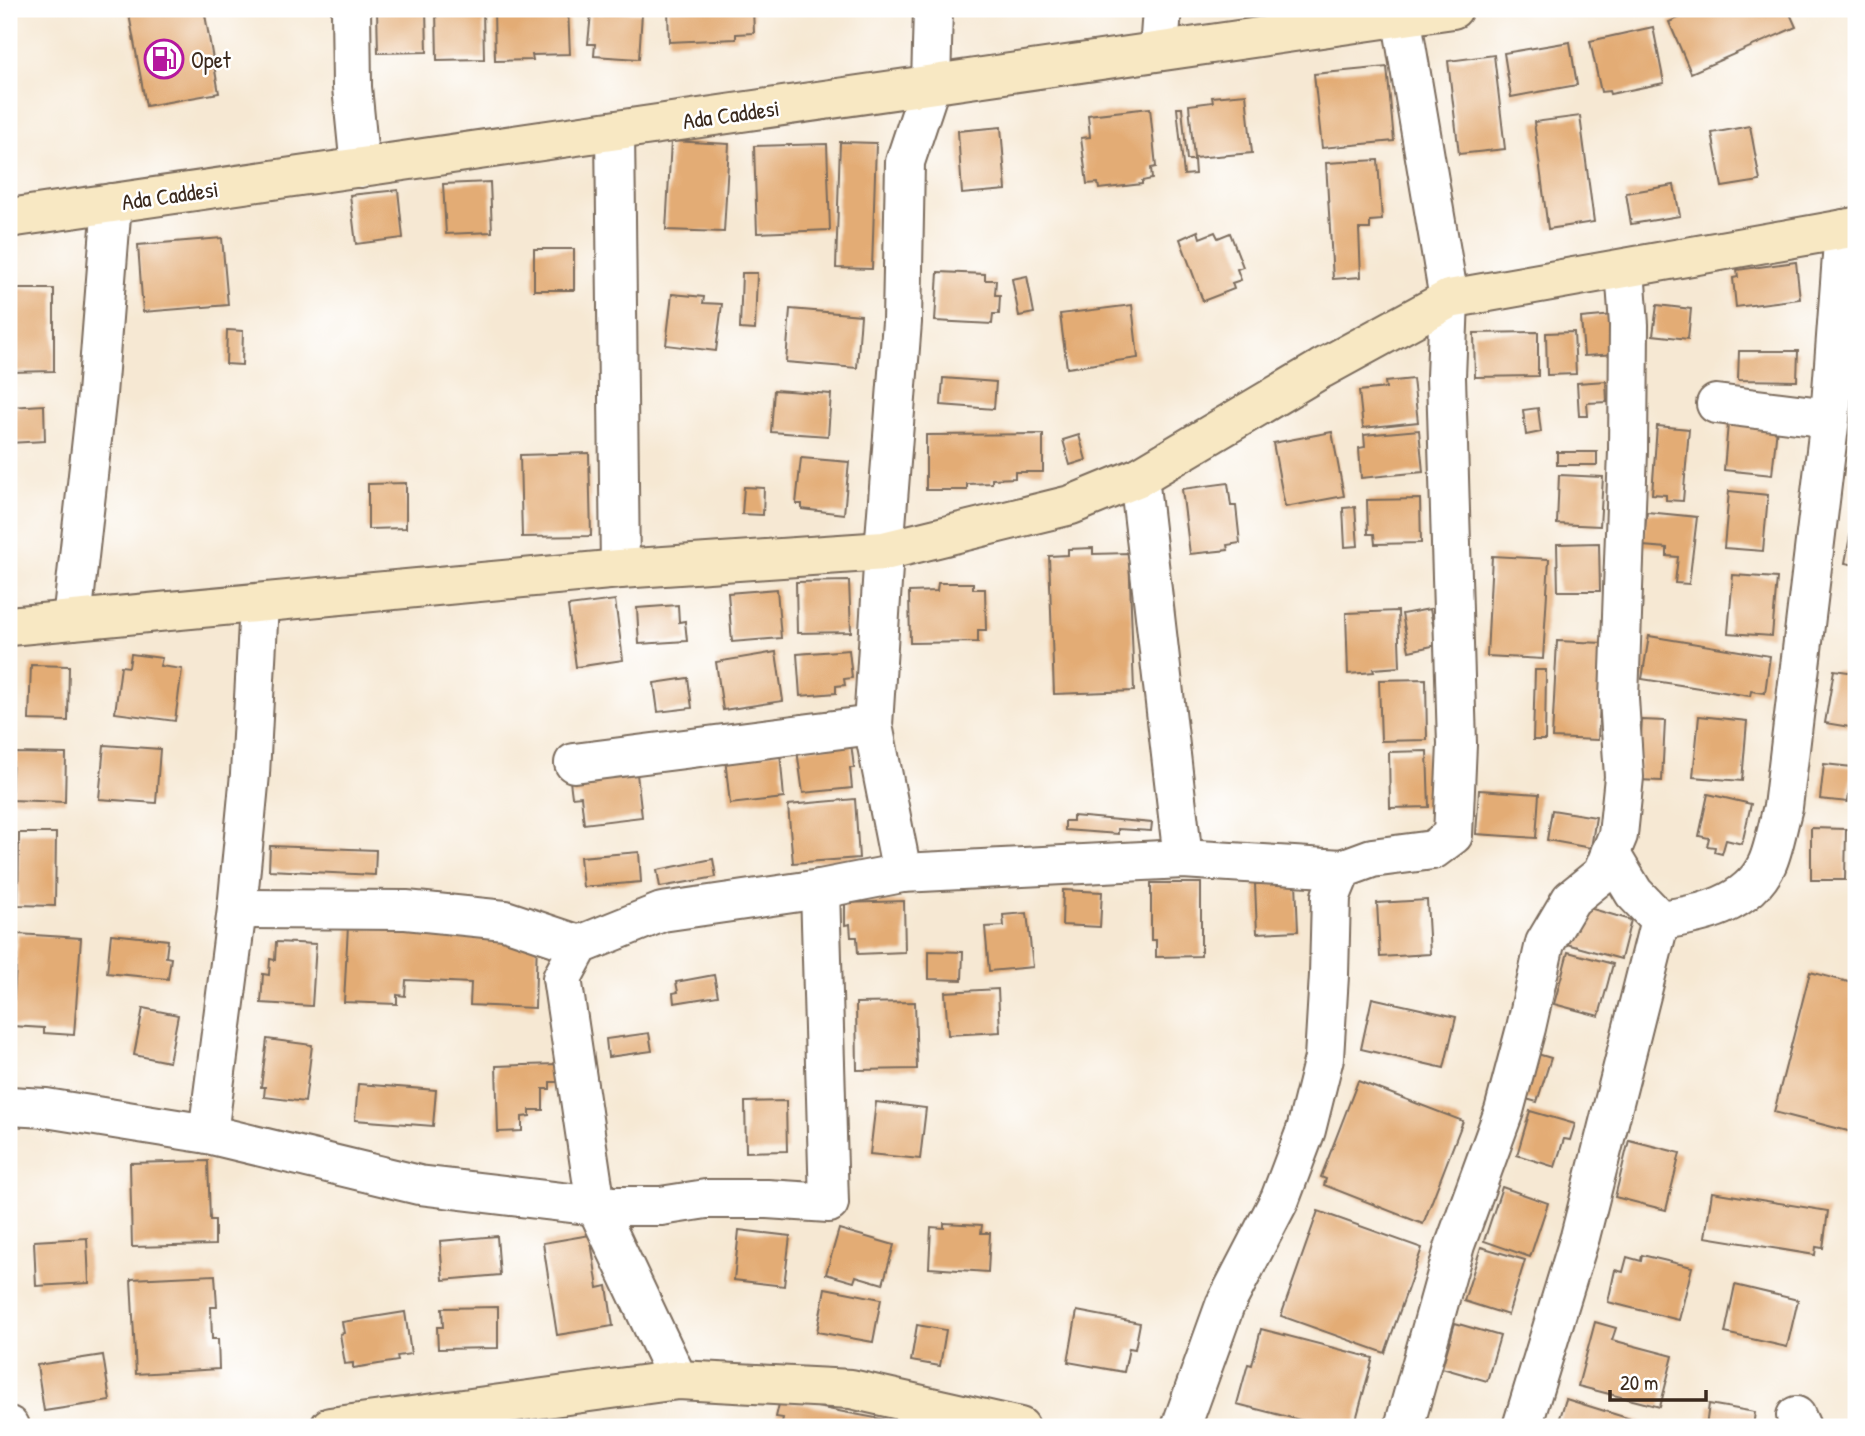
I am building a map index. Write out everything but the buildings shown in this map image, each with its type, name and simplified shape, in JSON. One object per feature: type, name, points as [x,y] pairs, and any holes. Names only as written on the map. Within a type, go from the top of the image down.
[{"type":"main road","name":"Ada Caddesi","points":[[9,218],[931,85],[1400,13],[1453,9]]},
{"type":"main road","points":[[9,626],[620,569],[884,551],[1071,505],[1139,477],[1321,369],[1449,299],[1850,228]]},
{"type":"main road","points":[[330,1427],[678,1380],[851,1389],[1020,1427]]},
{"type":"street","points":[[351,9],[352,87],[360,167]]},
{"type":"street","points":[[902,873],[873,725],[902,322],[905,162],[931,85],[933,9]]},
{"type":"street","points":[[1159,51],[1162,9]]},
{"type":"street","points":[[678,1380],[596,1206],[562,978],[580,945],[662,912],[820,889],[902,873],[1183,859],[1342,869],[1372,858],[1433,849],[1453,835],[1457,744],[1446,377],[1449,299],[1400,13]]},
{"type":"street","points":[[615,131],[620,569]]},
{"type":"street","points":[[72,620],[97,394],[112,203]]},
{"type":"street","points":[[1660,920],[1683,917],[1727,904],[1752,885],[1767,865],[1783,807],[1850,228]]},
{"type":"street","points":[[1404,1427],[1455,1245],[1504,1111],[1545,943],[1571,899],[1602,874],[1618,835],[1624,777],[1619,698],[1628,451],[1629,325],[1625,269]]},
{"type":"street","points":[[1716,404],[1830,418]]},
{"type":"street","points":[[1139,477],[1183,859]]},
{"type":"street","points":[[208,1134],[237,909],[250,774],[259,604]]},
{"type":"street","points":[[574,763],[873,725]]},
{"type":"street","points":[[1610,853],[1633,893],[1660,920]]},
{"type":"street","points":[[1181,1427],[1225,1305],[1280,1199],[1306,1129],[1324,1058],[1331,896],[1342,869]]},
{"type":"street","points":[[9,1105],[46,1108],[208,1134],[419,1185],[596,1206],[661,1206],[706,1199],[829,1203],[820,889]]},
{"type":"street","points":[[237,909],[406,910],[505,920],[580,945]]},
{"type":"street","points":[[1522,1427],[1580,1237],[1660,920]]},
{"type":"place","name":"Opet","points":[[164,59]]}]
